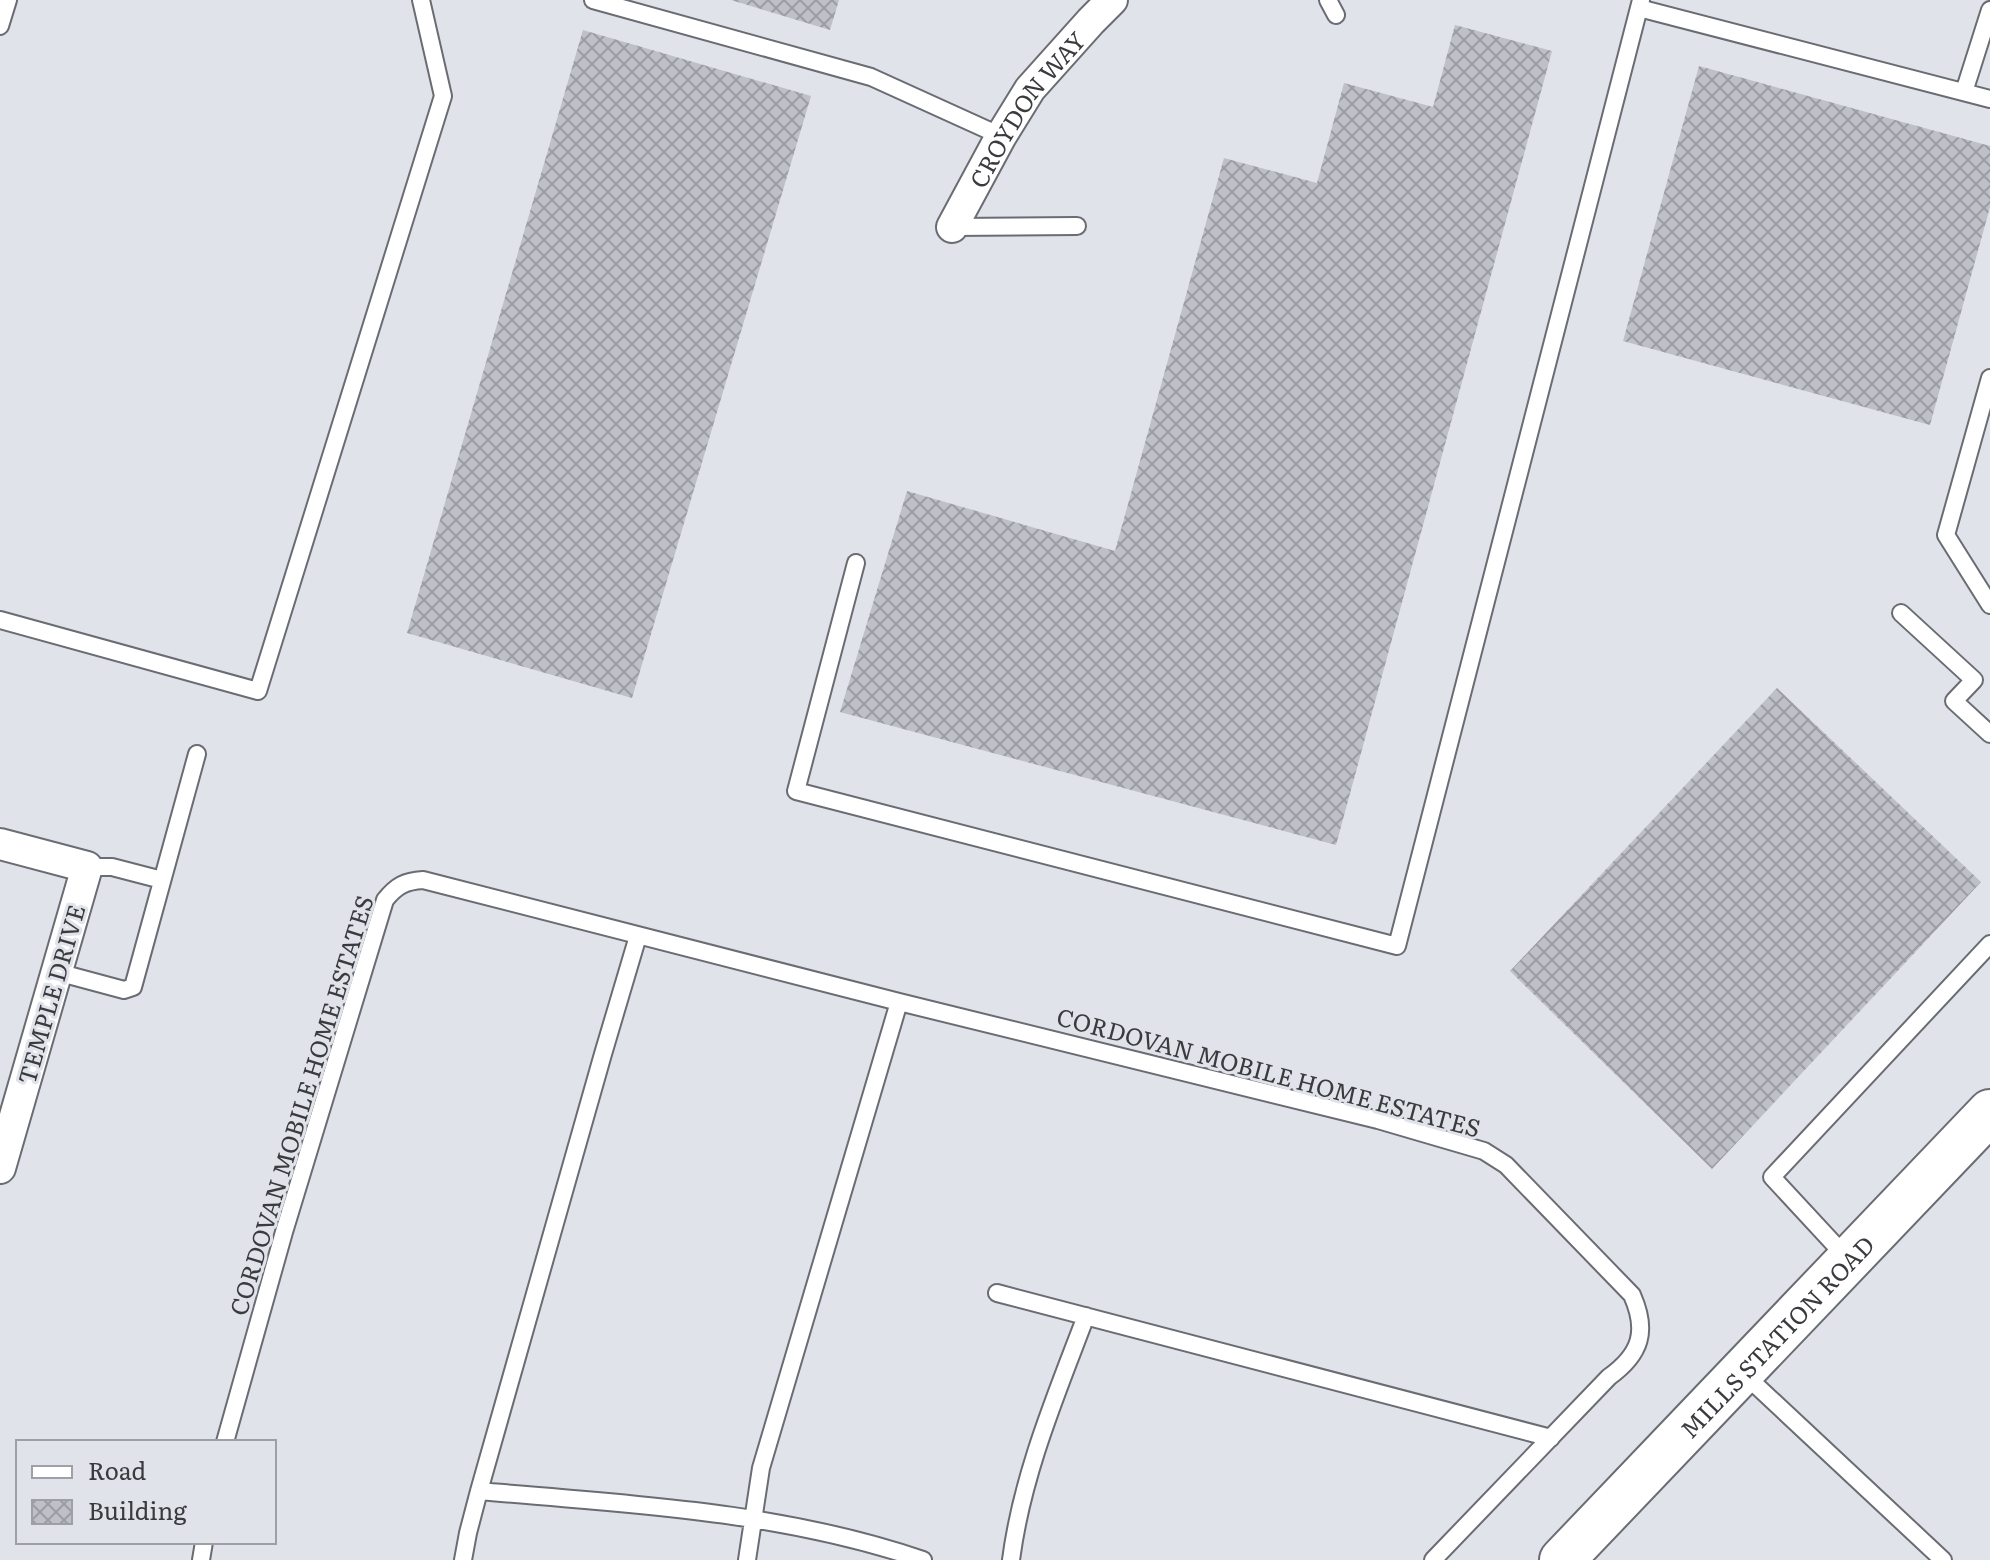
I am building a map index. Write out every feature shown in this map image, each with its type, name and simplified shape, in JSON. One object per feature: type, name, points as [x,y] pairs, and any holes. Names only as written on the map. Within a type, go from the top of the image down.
[{"type":"street","name":"CROYDON WAY","points":[[952,227],[1030,89],[1112,0]]},
{"type":"street","points":[[0,844],[87,867]]},
{"type":"street","name":"TEMPLE DRIVE","points":[[0,1168],[87,867]]},
{"type":"street","name":"MILLS STATION ROAD","points":[[1562,1560],[1990,1112]]},
{"type":"lane","points":[[0,26],[8,0]]},
{"type":"lane","points":[[0,620],[258,691],[443,96],[421,0]]},
{"type":"lane","points":[[593,0],[871,77],[1001,136]]},
{"type":"lane","points":[[856,563],[796,791],[1397,946],[1640,4],[1990,99]]},
{"type":"lane","points":[[1964,92],[1990,10]]},
{"type":"lane","points":[[952,227],[1077,226]]},
{"type":"lane","points":[[1990,378],[1946,535],[1990,605]]},
{"type":"lane","points":[[1901,613],[1974,680],[1954,701],[1990,734]]},
{"type":"lane","points":[[57,972],[124,990],[135,984],[197,754]]},
{"type":"lane","points":[[87,867],[112,867],[162,880]]},
{"type":"lane","name":"CORDOVAN MOBILE HOME ESTATES","points":[[226,1440],[284,1232],[385,900],[395,887],[408,881],[423,880],[1378,1120],[1484,1151],[1506,1165],[1632,1295],[1640,1312],[1641,1332],[1636,1350],[1625,1366],[1609,1377],[1433,1560]]},
{"type":"lane","points":[[463,1560],[479,1491],[638,936]]},
{"type":"lane","points":[[1848,1259],[1772,1177],[1990,944]]},
{"type":"lane","points":[[747,1560],[761,1468],[899,1002]]},
{"type":"lane","points":[[997,1293],[1551,1438]]},
{"type":"lane","points":[[1011,1560],[1028,1479],[1086,1316]]},
{"type":"lane","points":[[1743,1373],[1943,1560]]},
{"type":"lane","points":[[479,1491],[684,1509],[788,1524],[877,1544],[923,1560]]},
{"type":"building","points":[[731,0],[839,0],[830,30]]},
{"type":"building","points":[[1455,25],[1552,51],[1336,845],[840,712],[907,491],[1115,551],[1224,158],[1317,183],[1344,83],[1433,107]]},
{"type":"building","points":[[583,30],[811,96],[632,698],[407,633]]},
{"type":"building","points":[[1699,66],[1990,146],[1990,207],[1930,425],[1623,341]]},
{"type":"building","points":[[1777,688],[1981,882],[1712,1169],[1510,971]]}]
